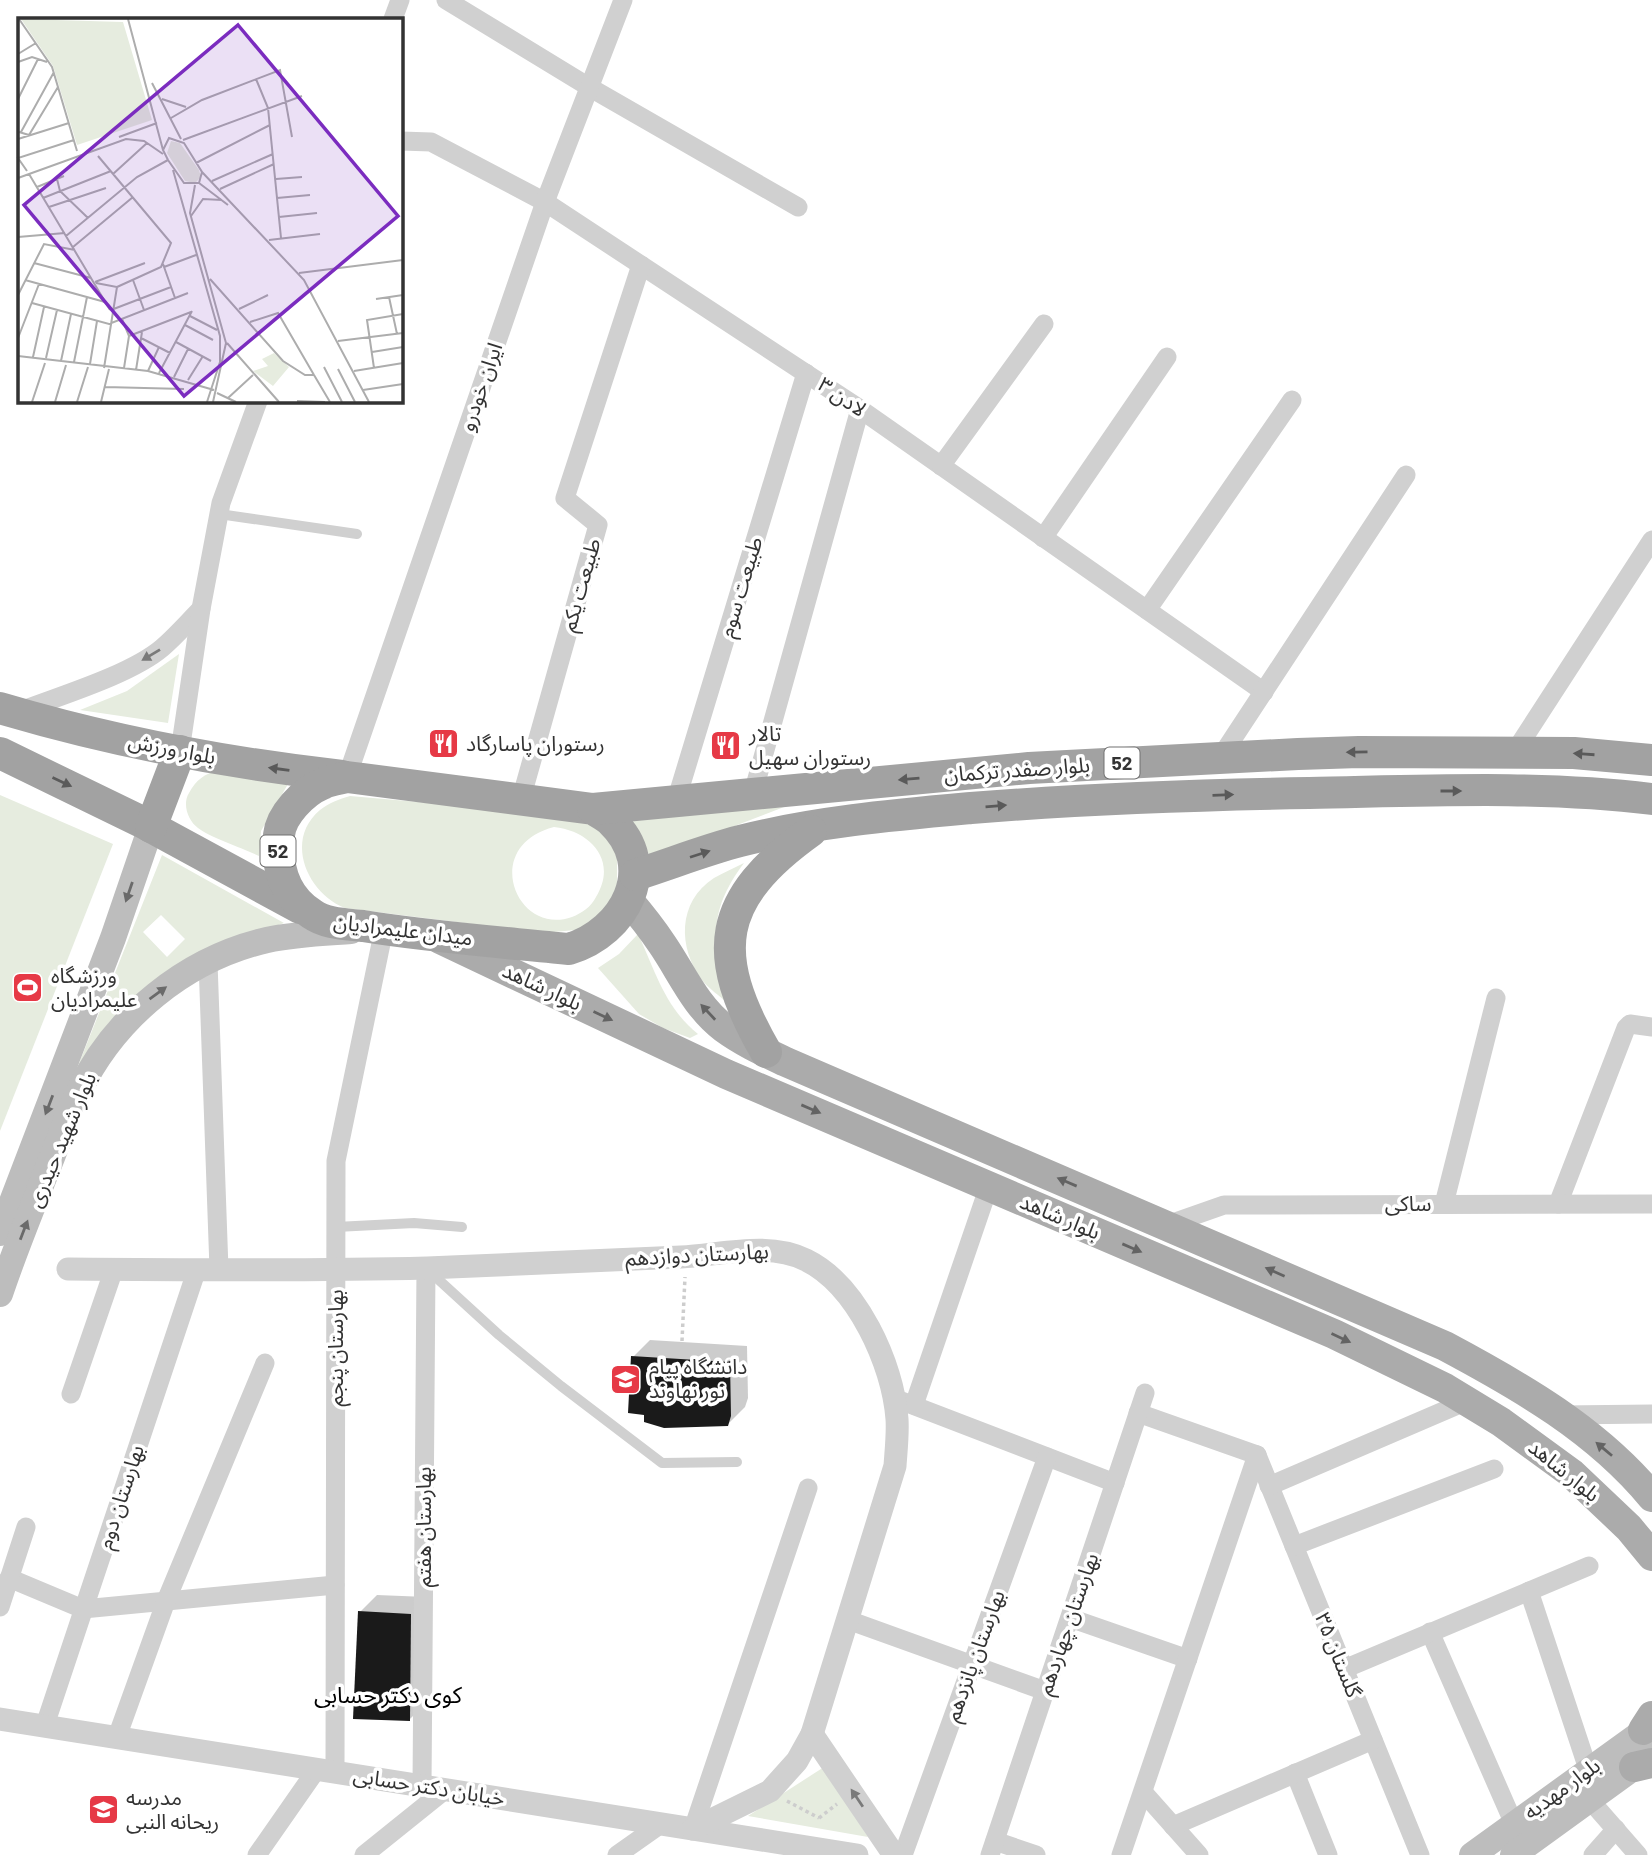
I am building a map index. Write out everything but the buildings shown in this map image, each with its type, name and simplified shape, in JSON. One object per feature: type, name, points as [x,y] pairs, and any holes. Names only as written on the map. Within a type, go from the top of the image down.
[{"type":"highway","name":"بلوار ورزش","points":[[8,711],[112,738],[274,769],[347,777]]},
{"type":"highway","points":[[151,827],[180,751]]},
{"type":"highway","name":"بلوار صفدر ترکمان","points":[[593,809],[1017,769],[1359,751],[1574,753],[1652,760]]},
{"type":"highway","name":"52","points":[[0,753],[151,827],[310,913]]},
{"type":"highway","name":"میدان علیمرادیان","points":[[593,809],[347,777],[322,783],[292,807],[279,830],[277,854],[281,877],[293,897],[322,920],[569,949],[603,934],[618,919],[632,888]]},
{"type":"highway","name":"بلوار صفدر ترکمان","points":[[632,888],[740,841],[818,826],[911,813],[1152,797],[1485,791],[1564,792],[1652,799]]},
{"type":"highway","points":[[593,809],[611,821],[624,838],[632,856],[632,888]]},
{"type":"highway","points":[[766,1052],[745,1016],[733,981],[729,955],[734,920],[746,894],[761,873],[782,852],[818,826]]},
{"type":"main road","name":"بلوار شهید حیدری","points":[[0,1233],[113,939],[151,827]]},
{"type":"main road","name":"بلوار شاهد","points":[[632,888],[682,979],[703,1008],[723,1027],[766,1052],[1445,1346],[1523,1389],[1562,1415],[1607,1451],[1652,1497]]},
{"type":"main road","name":"بلوار شهید حیدری","points":[[0,1294],[78,1092],[98,1057],[150,998],[186,973],[265,940],[305,934],[384,929]]},
{"type":"main road","name":"بلوار شاهد","points":[[430,934],[726,1074],[1390,1360],[1467,1401],[1543,1451],[1592,1491],[1652,1556]]},
{"type":"main road","points":[[1614,1513],[1652,1573]]},
{"type":"main road","name":"بلوار مهدیه","points":[[1513,1855],[1588,1769],[1648,1743]]},
{"type":"main road","name":"بلوار مهدیه","points":[[1472,1855],[1514,1824],[1555,1808],[1589,1799],[1648,1743]]},
{"type":"street","points":[[393,18],[400,0]]},
{"type":"street","points":[[446,0],[589,87],[798,207]]},
{"type":"street","name":"ایران خودرو","points":[[347,777],[545,202],[623,0]]},
{"type":"street","name":"لادن ۳","points":[[402,141],[431,142],[545,202],[860,409],[1264,692]]},
{"type":"street","name":"طبیعت یکم","points":[[521,799],[598,525],[565,498],[640,265]]},
{"type":"street","points":[[941,466],[1044,324]]},
{"type":"street","points":[[1043,538],[1167,357]]},
{"type":"street","name":"طبیعت سوم","points":[[676,801],[806,373]]},
{"type":"street","points":[[1147,610],[1292,400]]},
{"type":"street","points":[[180,751],[201,609],[219,514],[258,402]]},
{"type":"street","points":[[753,793],[860,409]]},
{"type":"street","points":[[1220,758],[1406,475]]},
{"type":"street","points":[[1514,753],[1652,540]]},
{"type":"street","points":[[8,711],[99,681],[136,664],[161,649],[201,609]]},
{"type":"street","name":"بهارستان پنجم","points":[[326,1770],[335,1585],[336,1161],[384,929]]},
{"type":"street","points":[[208,962],[208,1269]]},
{"type":"street","points":[[1444,1204],[1496,999]]},
{"type":"street","points":[[1558,1204],[1626,1028],[1630,1024],[1652,1027]]},
{"type":"street","points":[[989,1186],[904,1402],[1115,1483]]},
{"type":"street","name":"ساکی","points":[[1167,1225],[1224,1205],[1652,1204]]},
{"type":"street","name":"بهارستان دوازدهم","points":[[68,1269],[426,1268],[778,1251],[794,1255],[818,1267],[839,1284],[860,1310],[883,1363],[904,1402],[897,1420],[895,1466],[812,1734],[797,1761],[770,1791]]},
{"type":"street","name":"بهارستان هفتم","points":[[422,1786],[426,1268]]},
{"type":"street","points":[[71,1394],[114,1269]]},
{"type":"street","name":"بهارستان دوم","points":[[45,1725],[83,1609],[208,1269]]},
{"type":"street","points":[[117,1737],[166,1601],[265,1363]]},
{"type":"street","name":"بهارستان چهاردهم","points":[[993,1848],[1145,1393]]},
{"type":"street","points":[[1269,1486],[1467,1401]]},
{"type":"street","points":[[1121,1855],[1257,1455],[1138,1413]]},
{"type":"street","points":[[1562,1415],[1652,1414]]},
{"type":"street","name":"گلستان ۳۵","points":[[1257,1455],[1420,1855]]},
{"type":"street","name":"بهارستان پانزدهم","points":[[903,1855],[1047,1457]]},
{"type":"street","points":[[1294,1546],[1494,1469]]},
{"type":"street","points":[[694,1829],[808,1488]]},
{"type":"street","points":[[0,1607],[26,1527]]},
{"type":"street","points":[[1344,1668],[1589,1566]]},
{"type":"street","points":[[9,1578],[83,1609],[335,1585]]},
{"type":"street","points":[[1530,1591],[1588,1769]]},
{"type":"street","points":[[1070,1618],[1188,1659]]},
{"type":"street","points":[[848,1620],[1045,1691]]},
{"type":"street","points":[[1430,1632],[1514,1824]]},
{"type":"street","name":"خیابان دکتر حسابی","points":[[0,1718],[847,1854]]},
{"type":"street","points":[[812,1734],[894,1855]]},
{"type":"street","points":[[1173,1825],[1373,1740]]},
{"type":"street","points":[[257,1855],[326,1770]]},
{"type":"street","points":[[1295,1773],[1328,1855]]},
{"type":"street","points":[[364,1855],[446,1789]]},
{"type":"street","points":[[694,1829],[770,1791]]},
{"type":"street","points":[[1143,1792],[1199,1855]]},
{"type":"street","points":[[1589,1799],[1638,1855]]},
{"type":"street","points":[[617,1855],[661,1824]]},
{"type":"street","points":[[1593,1855],[1616,1829]]},
{"type":"street","points":[[993,1848],[1036,1855]]},
{"type":"lane","points":[[219,514],[357,534]]},
{"type":"lane","points":[[336,1227],[414,1223],[462,1227]]},
{"type":"lane","points":[[426,1268],[520,1352],[662,1463],[737,1462]]},
{"type":"path","points":[[682,1341],[686,1256]]},
{"type":"path","points":[[770,1791],[819,1818]]},
{"type":"shaded area","points":[[179,654],[168,723],[80,710],[127,691]]},
{"type":"shaded area","points":[[219,770],[288,784],[261,831],[259,856],[203,832],[189,817],[186,802],[192,788],[201,778]]},
{"type":"shaded area","name":"ورزشگاه علیمرادیان","points":[[0,795],[113,844],[0,1131]]},
{"type":"shaded area","points":[[350,796],[569,815],[600,828],[617,855],[617,891],[613,903],[586,929],[543,933],[345,908],[320,891],[305,865],[302,850],[303,836],[309,822],[320,810],[334,801]],"holes":[[[554,827],[589,841],[597,850],[604,871],[602,884],[594,901],[586,909],[572,917],[552,920],[535,914],[522,902],[514,887],[512,869],[518,852],[531,837]]]},
{"type":"shaded area","points":[[784,807],[651,858],[629,818]]},
{"type":"shaded area","points":[[162,855],[284,923],[235,941],[130,1001],[108,1024],[70,1086]],"holes":[[[161,915],[185,939],[167,957],[143,932]]]},
{"type":"shaded area","points":[[744,863],[723,899],[716,930],[727,1003],[705,983],[694,967],[685,940],[685,926],[693,900],[702,888],[714,878]]},
{"type":"shaded area","points":[[638,934],[669,1000],[698,1034],[690,1038],[663,1028],[639,1014],[598,968],[619,954]]},
{"type":"shaded area","points":[[824,1767],[868,1837],[748,1816]]},
{"type":"place","name":"رستوران پاسارگاد","points":[[443,744]]},
{"type":"place","name":"تالار رستوران سهیل","points":[[726,746]]},
{"type":"place","name":"ورزشگاه علیمرادیان","points":[[28,988]]},
{"type":"place","name":"دانشگاه پیام نور نهاوند","points":[[626,1379]]},
{"type":"place","name":"مدرسه ریحانه النبی","points":[[103,1810]]},
{"type":"district","name":"کوی دکتر حسابی","points":[[388,1695]]}]
